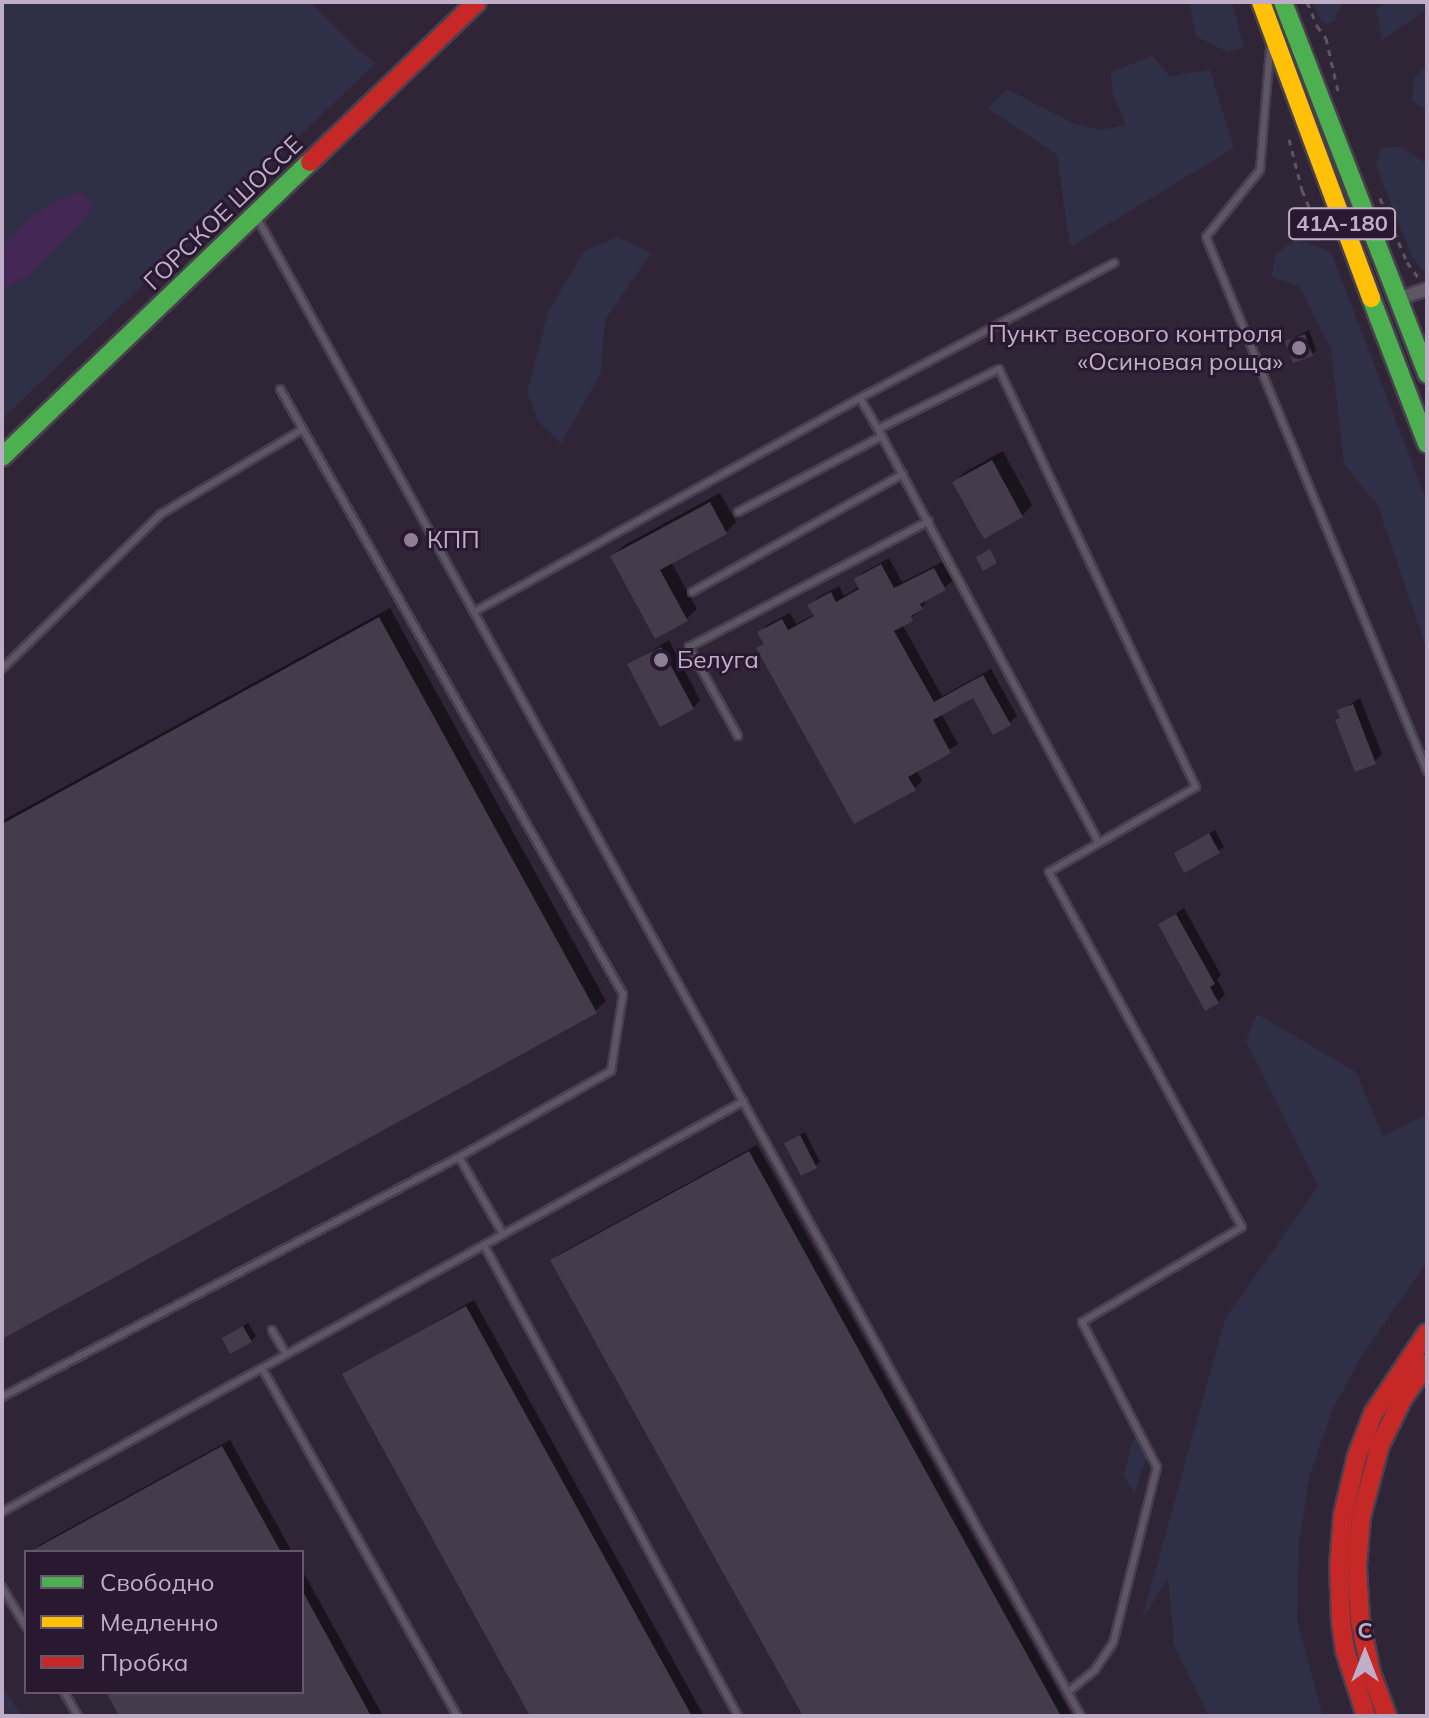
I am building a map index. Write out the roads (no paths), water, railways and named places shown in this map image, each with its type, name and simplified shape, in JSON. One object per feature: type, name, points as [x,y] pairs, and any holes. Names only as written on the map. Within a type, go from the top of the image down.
[{"type":"main road","name":"ГОРСКОЕ ШОССЕ","points":[[2,457],[477,2]]},
{"type":"main road","name":"41А-180","points":[[1261,2],[1304,125],[1427,444]]},
{"type":"main road","name":"41А-180","points":[[1283,2],[1427,374]]},
{"type":"main road","points":[[1366,1716],[1345,1650],[1341,1622],[1339,1566],[1343,1515],[1357,1456],[1373,1414],[1427,1333]]},
{"type":"main road","points":[[1387,1716],[1371,1673],[1360,1620],[1357,1566],[1361,1517],[1380,1445],[1403,1398],[1427,1364]]},
{"type":"street","points":[[1398,299],[1425,290]]},
{"type":"lane","points":[[1273,34],[1260,170],[1206,237],[1427,771]]},
{"type":"lane","points":[[256,215],[1081,1716]]},
{"type":"lane","points":[[474,612],[860,398],[1114,263]]},
{"type":"lane","points":[[878,429],[999,369],[1196,787],[1049,872],[1242,1227],[1082,1322],[1157,1467],[1113,1643],[1095,1670],[1068,1692]]},
{"type":"lane","points":[[2,1397],[459,1157],[611,1071],[623,994],[280,389]]},
{"type":"lane","points":[[860,398],[929,521],[1099,843]]},
{"type":"lane","points":[[2,669],[161,514],[303,429]]},
{"type":"lane","points":[[738,512],[882,436]]},
{"type":"lane","points":[[692,592],[903,474]]},
{"type":"lane","points":[[738,736],[689,647],[929,521]]},
{"type":"lane","points":[[2,1512],[744,1101]]},
{"type":"lane","points":[[459,1157],[503,1234]]},
{"type":"lane","points":[[484,1245],[738,1716]]},
{"type":"lane","points":[[272,1330],[286,1354]]},
{"type":"lane","points":[[262,1368],[457,1716]]},
{"type":"lane","points":[[2,1587],[24,1624]]},
{"type":"lane","points":[[65,1694],[78,1716]]},
{"type":"place","name":"Пункт весового контроля «Осиновая роща»","points":[[1299,348]]},
{"type":"place","name":"КПП","points":[[411,540]]},
{"type":"place","name":"Белуга","points":[[661,660]]}]
